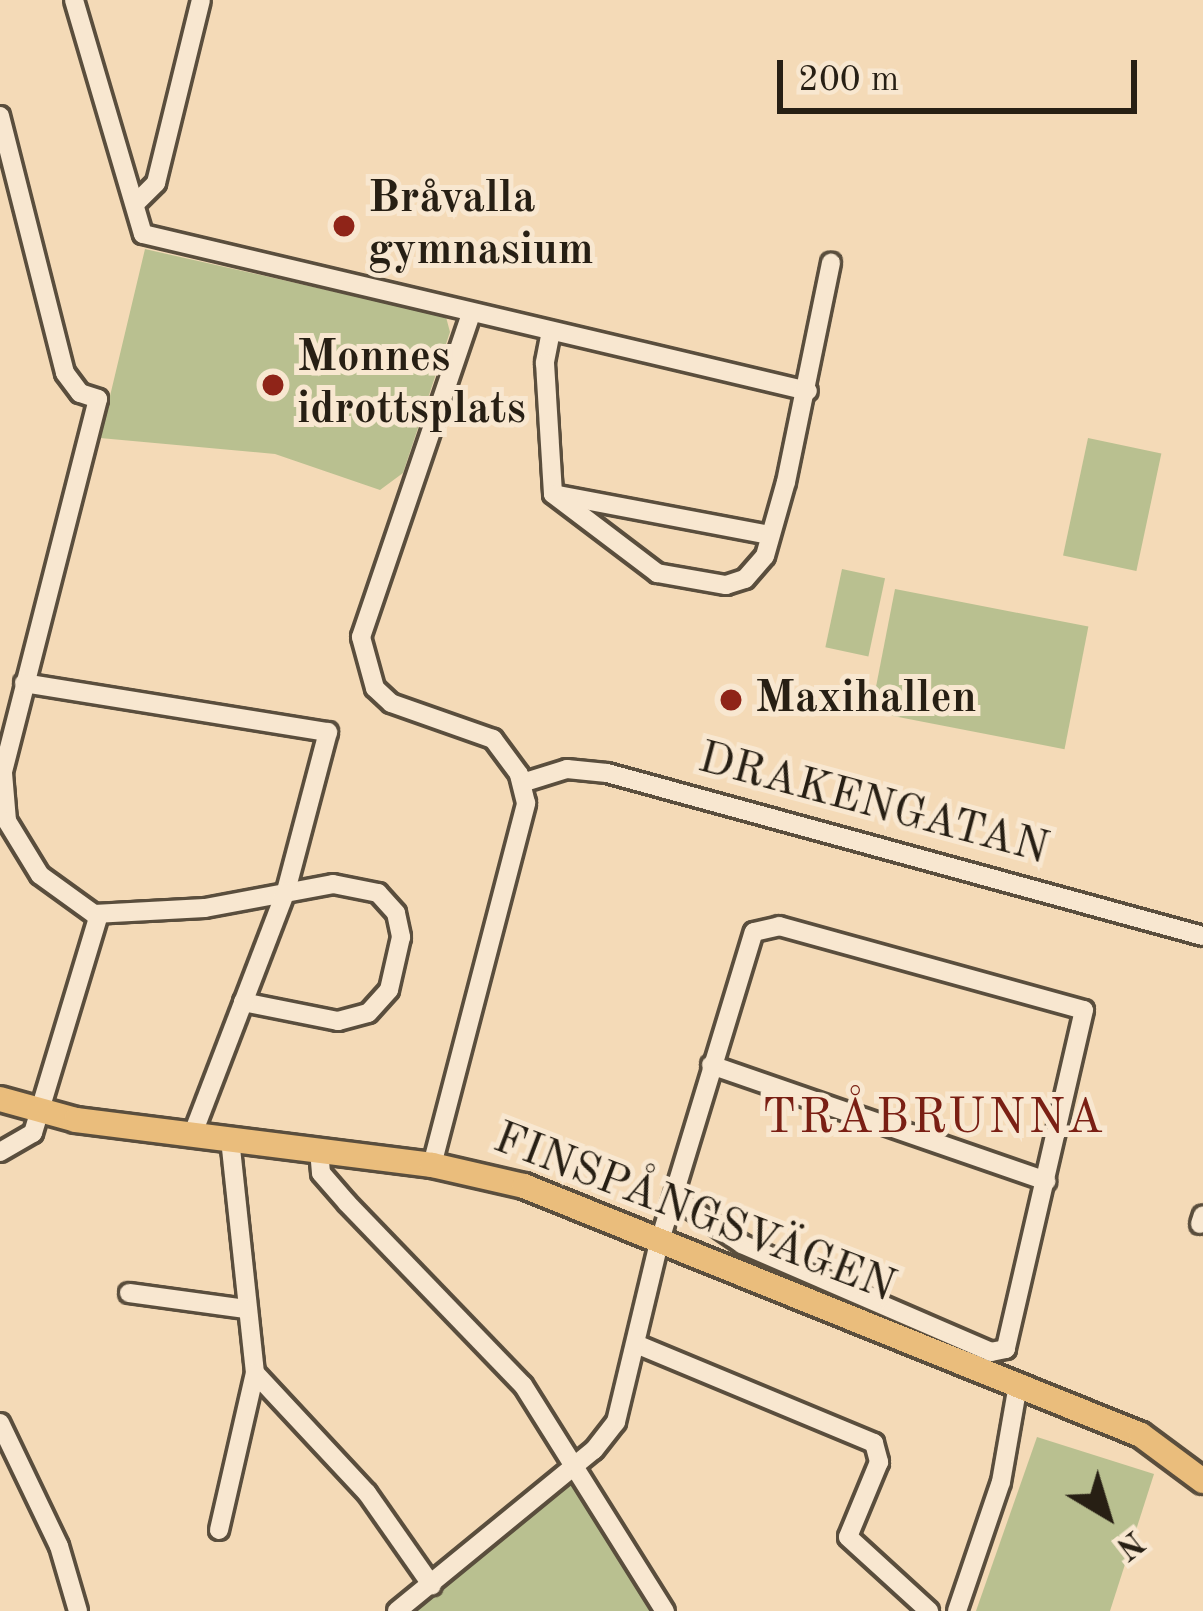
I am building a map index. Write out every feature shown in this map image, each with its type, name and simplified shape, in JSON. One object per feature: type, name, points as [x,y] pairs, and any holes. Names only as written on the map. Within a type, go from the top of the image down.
[{"type":"main road","name":"FINSPÅNGSVÄGEN","points":[[0,1099],[40,1113]]},
{"type":"main road","name":"FINSPÅNGSVÄGEN","points":[[0,1109],[432,1165],[524,1186],[662,1237],[1202,1463]]},
{"type":"street","points":[[74,0],[143,234],[808,391]]},
{"type":"street","points":[[135,204],[156,182],[201,0]]},
{"type":"street","points":[[0,116],[65,373],[80,393],[98,399],[3,773],[7,821],[40,874],[99,915],[351,885],[388,902],[401,937],[389,990],[368,1013],[338,1022],[243,1002]]},
{"type":"street","points":[[553,494],[640,565],[681,581],[745,579],[770,535],[808,391],[831,263]]},
{"type":"street","points":[[432,1165],[524,833],[522,783],[483,731],[391,703],[361,655],[365,620],[471,314]]},
{"type":"street","points":[[551,331],[545,363],[555,434],[553,494]]},
{"type":"street","points":[[553,494],[770,535]]},
{"type":"street","points":[[24,683],[328,731],[286,891],[192,1136]]},
{"type":"street","name":"DRAKENGATAN","points":[[522,783],[567,769],[608,772],[1203,936]]},
{"type":"street","points":[[0,1152],[30,1139],[99,915]]},
{"type":"street","points":[[397,1611],[575,1465],[616,1422],[662,1237],[740,961],[754,932],[779,926],[1084,1010],[1006,1349],[991,1352],[742,1244],[675,1198]]},
{"type":"street","points":[[711,1065],[1046,1181]]},
{"type":"street","points":[[219,1530],[255,1372],[230,1139]]},
{"type":"street","points":[[319,1150],[327,1180],[508,1364],[665,1611]]},
{"type":"street","points":[[129,1293],[246,1309]]},
{"type":"street","points":[[636,1344],[874,1443],[879,1462],[848,1537],[929,1611]]},
{"type":"street","points":[[255,1372],[367,1492],[432,1586]]},
{"type":"street","points":[[957,1611],[1001,1482],[1018,1385]]},
{"type":"street","points":[[0,1423],[59,1546],[78,1611]]},
{"type":"green space","name":"Monnes idrottsplats","points":[[145,249],[446,317],[450,332],[403,473],[380,490],[275,454],[100,438]]},
{"type":"green space","points":[[1088,438],[1161,454],[1136,571],[1063,555]]},
{"type":"green space","points":[[842,569],[885,578],[868,656],[825,647]]},
{"type":"green space","points":[[895,589],[1088,627],[1065,749],[871,712]]},
{"type":"green space","points":[[1037,1437],[1154,1474],[1110,1611],[976,1611]]},
{"type":"green space","points":[[573,1476],[654,1611],[411,1611],[454,1580]]},
{"type":"place","name":"Bråvalla gymnasium","points":[[344,226]]},
{"type":"place","name":"Monnes idrottsplats","points":[[273,385]]},
{"type":"place","name":"Maxihallen","points":[[731,700]]},
{"type":"district","name":"TRÅBRUNNA","points":[[934,1120]]}]
